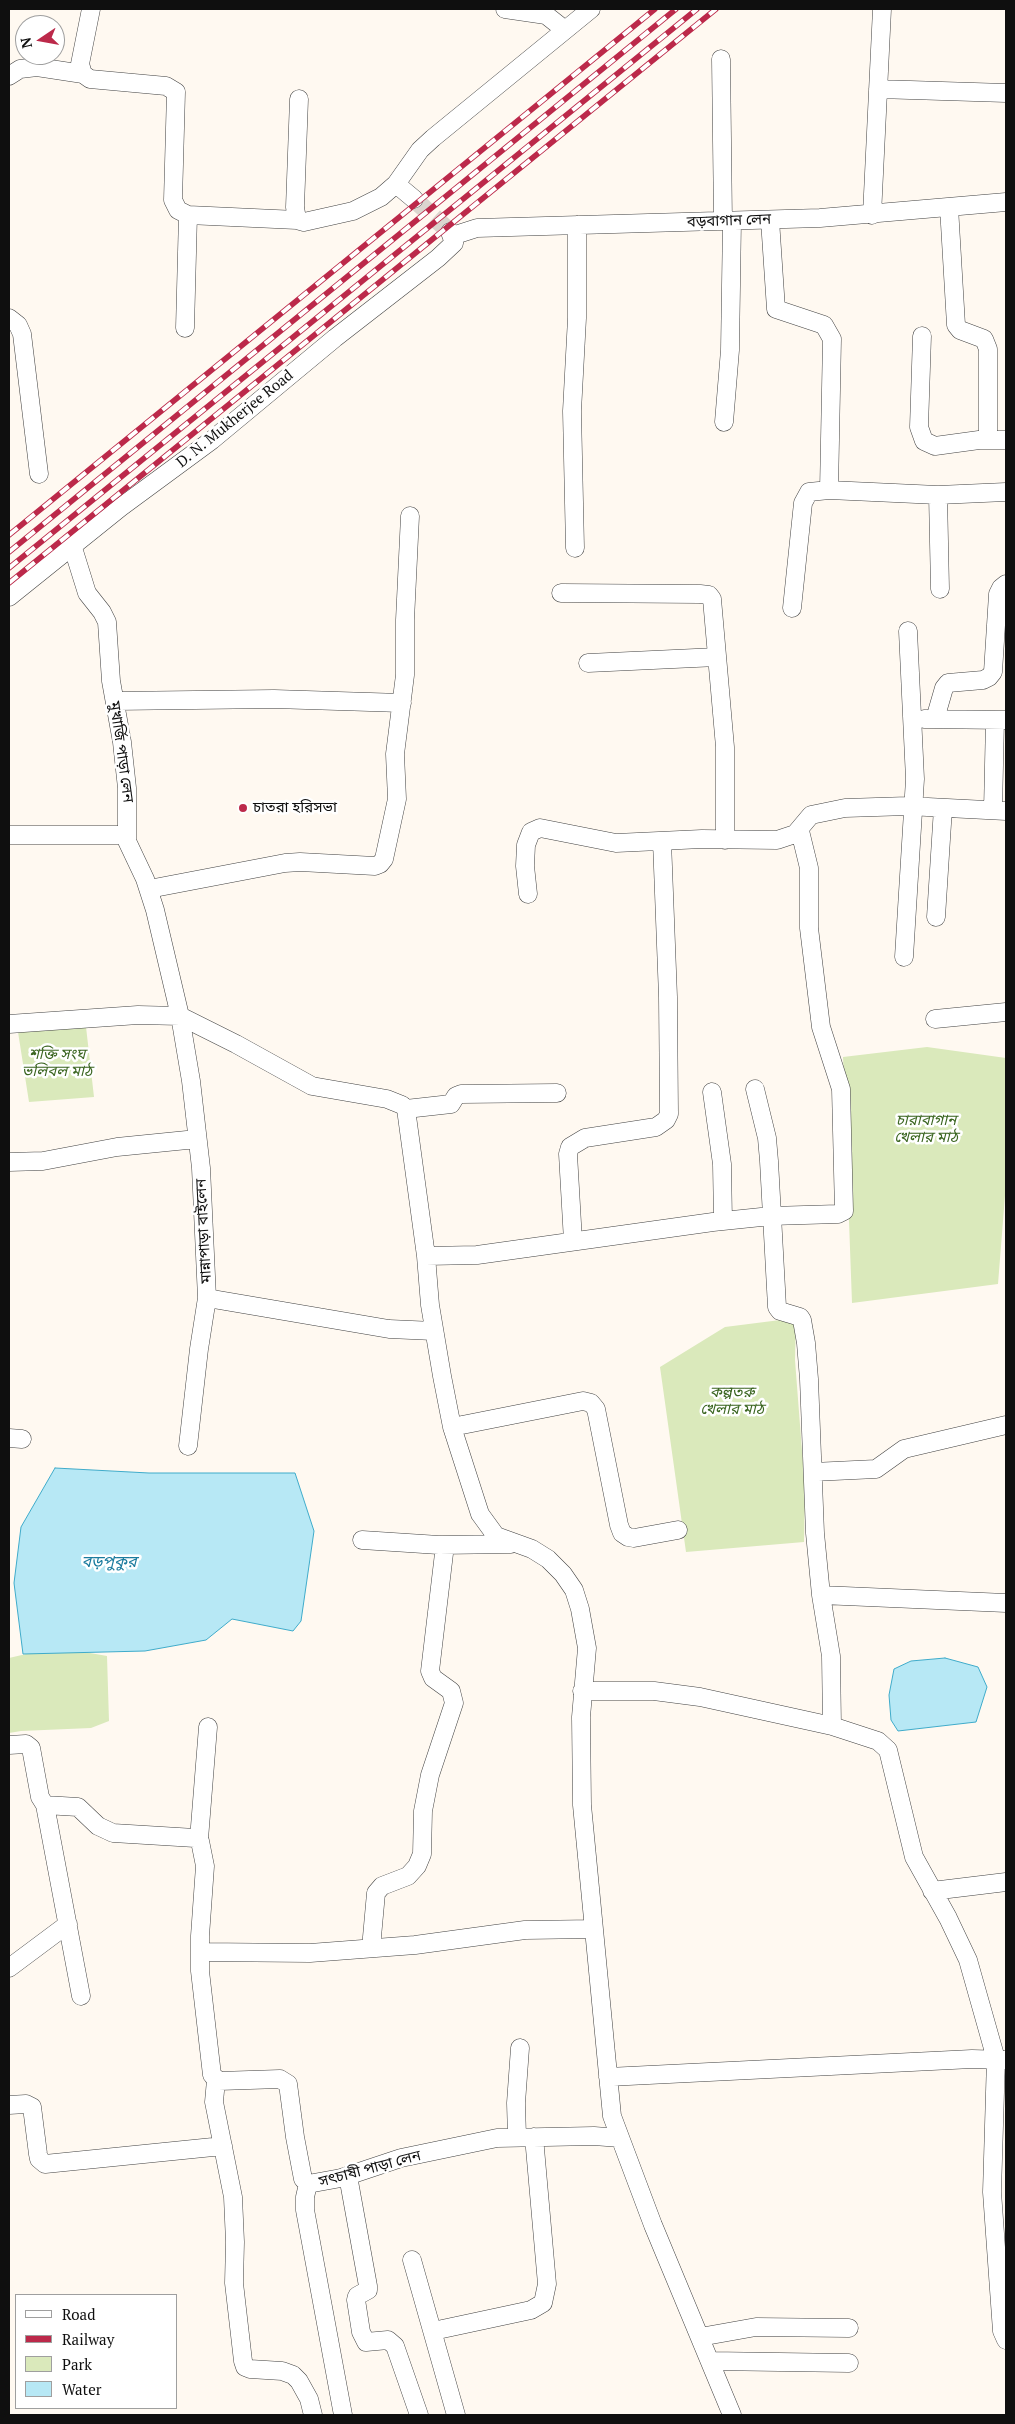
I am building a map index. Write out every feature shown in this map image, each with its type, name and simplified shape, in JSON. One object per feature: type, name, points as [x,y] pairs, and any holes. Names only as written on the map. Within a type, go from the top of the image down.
[{"type":"street","points":[[83,74],[80,64],[90,9]]},
{"type":"street","points":[[505,9],[546,15],[565,30]]},
{"type":"street","points":[[9,76],[20,69],[37,67],[83,74],[90,79],[166,86],[176,92],[173,200],[178,210],[188,216],[298,220],[304,222],[353,211],[381,197],[396,184],[420,150],[591,9]]},
{"type":"street","points":[[872,215],[882,9]]},
{"type":"street","points":[[721,59],[728,221],[730,350],[724,422]]},
{"type":"street","points":[[878,89],[1006,93]]},
{"type":"street","points":[[298,220],[295,207],[299,99]]},
{"type":"street","points":[[396,184],[414,199]]},
{"type":"street","name":"বড়বাগান লেন","points":[[451,234],[476,228],[770,220],[872,215],[1006,202]]},
{"type":"street","points":[[949,207],[956,325],[960,330],[984,339],[988,349],[988,440]]},
{"type":"street","points":[[185,328],[188,216]]},
{"type":"street","points":[[770,220],[776,310],[824,325],[832,339],[829,490]]},
{"type":"street","points":[[575,548],[572,412],[577,318],[577,225]]},
{"type":"street","name":"D. N. Mukherjee Road","points":[[9,597],[73,548],[121,507],[212,440],[335,338],[438,258],[453,244],[451,234]]},
{"type":"street","points":[[9,318],[18,325],[22,334],[39,474]]},
{"type":"street","points":[[922,336],[920,436],[928,445],[935,446],[988,440],[1006,440]]},
{"type":"street","points":[[792,608],[803,503],[810,492],[829,490],[938,495],[1006,492]]},
{"type":"street","points":[[938,495],[940,589]]},
{"type":"street","points":[[149,889],[285,863],[300,862],[357,866],[380,864],[384,859],[397,799],[395,754],[406,666],[404,620],[410,516]]},
{"type":"street","name":"মুখার্জি পাড়া লেন","points":[[73,548],[87,592],[102,612],[106,622],[128,794],[126,835],[131,853],[149,889],[180,1016]]},
{"type":"street","points":[[935,719],[944,688],[948,683],[983,680],[993,672],[998,594],[1006,584]]},
{"type":"street","points":[[561,592],[709,595],[715,605],[717,657],[725,746],[725,840]]},
{"type":"street","points":[[904,957],[914,807],[914,762],[908,631]]},
{"type":"street","points":[[588,663],[717,657]]},
{"type":"street","points":[[115,701],[274,699],[402,703]]},
{"type":"street","points":[[528,894],[525,866],[526,844],[528,836],[535,829],[544,828],[616,844],[662,841],[777,840],[790,837],[800,831],[811,815],[819,812],[859,807],[999,810],[1000,720],[911,719]]},
{"type":"street","points":[[936,917],[943,808]]},
{"type":"street","points":[[426,1256],[477,1255],[771,1216],[838,1214],[845,1208],[841,1089],[820,1027],[809,928],[809,868],[800,831]]},
{"type":"street","points":[[9,835],[126,835]]},
{"type":"street","points":[[573,1241],[568,1154],[570,1147],[585,1138],[656,1127],[666,1120],[669,1114],[662,841]]},
{"type":"street","points":[[935,1019],[1006,1012]]},
{"type":"street","points":[[9,1024],[138,1014],[180,1016],[312,1086],[387,1099],[402,1105],[406,1109],[434,1331],[452,1427],[484,1522],[496,1536],[532,1549],[548,1559],[563,1574],[574,1590],[585,1631],[587,1648],[582,1690],[580,1745],[582,1805],[612,2116],[732,2415]]},
{"type":"street","name":"মান্নাপাড়া বাইলেন","points":[[180,1016],[187,1055],[201,1168],[207,1298],[188,1446]]},
{"type":"street","points":[[755,1088],[767,1138],[777,1307],[780,1311],[800,1317],[804,1325],[810,1379],[813,1472],[821,1595],[831,1656],[832,1726]]},
{"type":"street","points":[[712,1092],[722,1164],[723,1221]]},
{"type":"street","points":[[406,1109],[451,1104],[456,1096],[460,1094],[557,1093]]},
{"type":"street","points":[[9,1162],[43,1161],[117,1147],[197,1139]]},
{"type":"street","points":[[207,1298],[389,1329],[434,1331]]},
{"type":"street","points":[[452,1427],[584,1401],[591,1402],[596,1409],[622,1533],[634,1538],[678,1530]]},
{"type":"street","points":[[813,1472],[876,1469],[904,1449],[1006,1425]]},
{"type":"street","points":[[362,1540],[445,1546],[517,1543]]},
{"type":"street","points":[[371,1948],[376,1893],[382,1886],[408,1876],[417,1866],[422,1854],[423,1811],[430,1775],[454,1703],[451,1691],[433,1678],[430,1671],[445,1546]]},
{"type":"street","points":[[821,1595],[1006,1603]]},
{"type":"street","points":[[582,1690],[675,1692],[832,1726],[878,1741],[888,1750],[914,1857],[948,1918],[968,1960],[1001,2060],[992,2192],[1002,2331],[1006,2340]]},
{"type":"street","points":[[198,1839],[208,1727]]},
{"type":"street","points":[[9,1745],[26,1744],[30,1748],[40,1797],[45,1805],[81,1996]]},
{"type":"street","points":[[45,1805],[78,1807],[98,1826],[113,1833],[136,1833],[198,1839],[202,1843],[204,1866],[200,1952],[212,2075],[216,2080],[214,2102],[233,2198],[234,2283],[243,2361],[245,2367],[250,2369],[282,2371],[292,2375],[299,2382],[308,2399],[313,2415]]},
{"type":"street","points":[[932,1891],[1006,1882]]},
{"type":"street","points":[[9,1968],[68,1924]]},
{"type":"street","points":[[200,1952],[310,1953],[446,1942],[525,1930],[594,1929]]},
{"type":"street","points":[[433,2331],[531,2310],[543,2303],[547,2284],[525,2137],[516,2102],[520,2048]]},
{"type":"street","points":[[608,2077],[1001,2060]]},
{"type":"street","name":"সৎচাষী পাড়া লেন","points":[[216,2080],[280,2079],[288,2084],[295,2137],[304,2179],[308,2184],[348,2176],[401,2158],[485,2140],[525,2137],[594,2136],[620,2138]]},
{"type":"street","points":[[9,2105],[26,2104],[32,2107],[38,2154],[45,2164],[223,2146]]},
{"type":"street","points":[[348,2176],[368,2286],[368,2290],[358,2296],[356,2300],[361,2332],[366,2342],[388,2340],[396,2346],[419,2415]]},
{"type":"street","points":[[308,2184],[304,2197],[305,2210],[343,2415]]},
{"type":"street","points":[[412,2260],[456,2415]]},
{"type":"street","points":[[700,2337],[756,2327],[849,2328]]},
{"type":"street","points":[[710,2361],[849,2362]]},
{"type":"green space","name":"শক্তি সংঘ ভলিবল মাঠ","points":[[85,1018],[94,1097],[29,1102],[18,1032]]},
{"type":"green space","name":"চারাবাগান খেলার মাঠ","points":[[927,1047],[1006,1058],[1006,1183],[998,1284],[852,1303],[843,1057]]},
{"type":"green space","name":"কল্পতরু খেলার মাঠ","points":[[796,1318],[795,1360],[805,1490],[804,1542],[686,1552],[660,1367],[725,1327]]},
{"type":"green space","points":[[56,1647],[107,1656],[109,1721],[91,1728],[9,1733],[9,1658]]},
{"type":"water","name":"বড়পুকুর","points":[[55,1468],[149,1473],[295,1473],[314,1531],[301,1621],[293,1631],[232,1619],[206,1640],[145,1651],[23,1654],[14,1583],[21,1527]]},
{"type":"water","points":[[945,1658],[978,1667],[987,1687],[976,1722],[898,1731],[891,1720],[889,1695],[894,1669],[911,1661]]},
{"type":"tunnel","points":[[414,199],[450,232]]},
{"type":"railway","points":[[9,535],[655,9]]},
{"type":"railway","points":[[9,552],[676,9]]},
{"type":"railway","points":[[9,568],[697,9]]},
{"type":"railway","points":[[9,583],[716,9]]},
{"type":"place","name":"চাতরা হরিসভা","points":[[243,808]]}]
